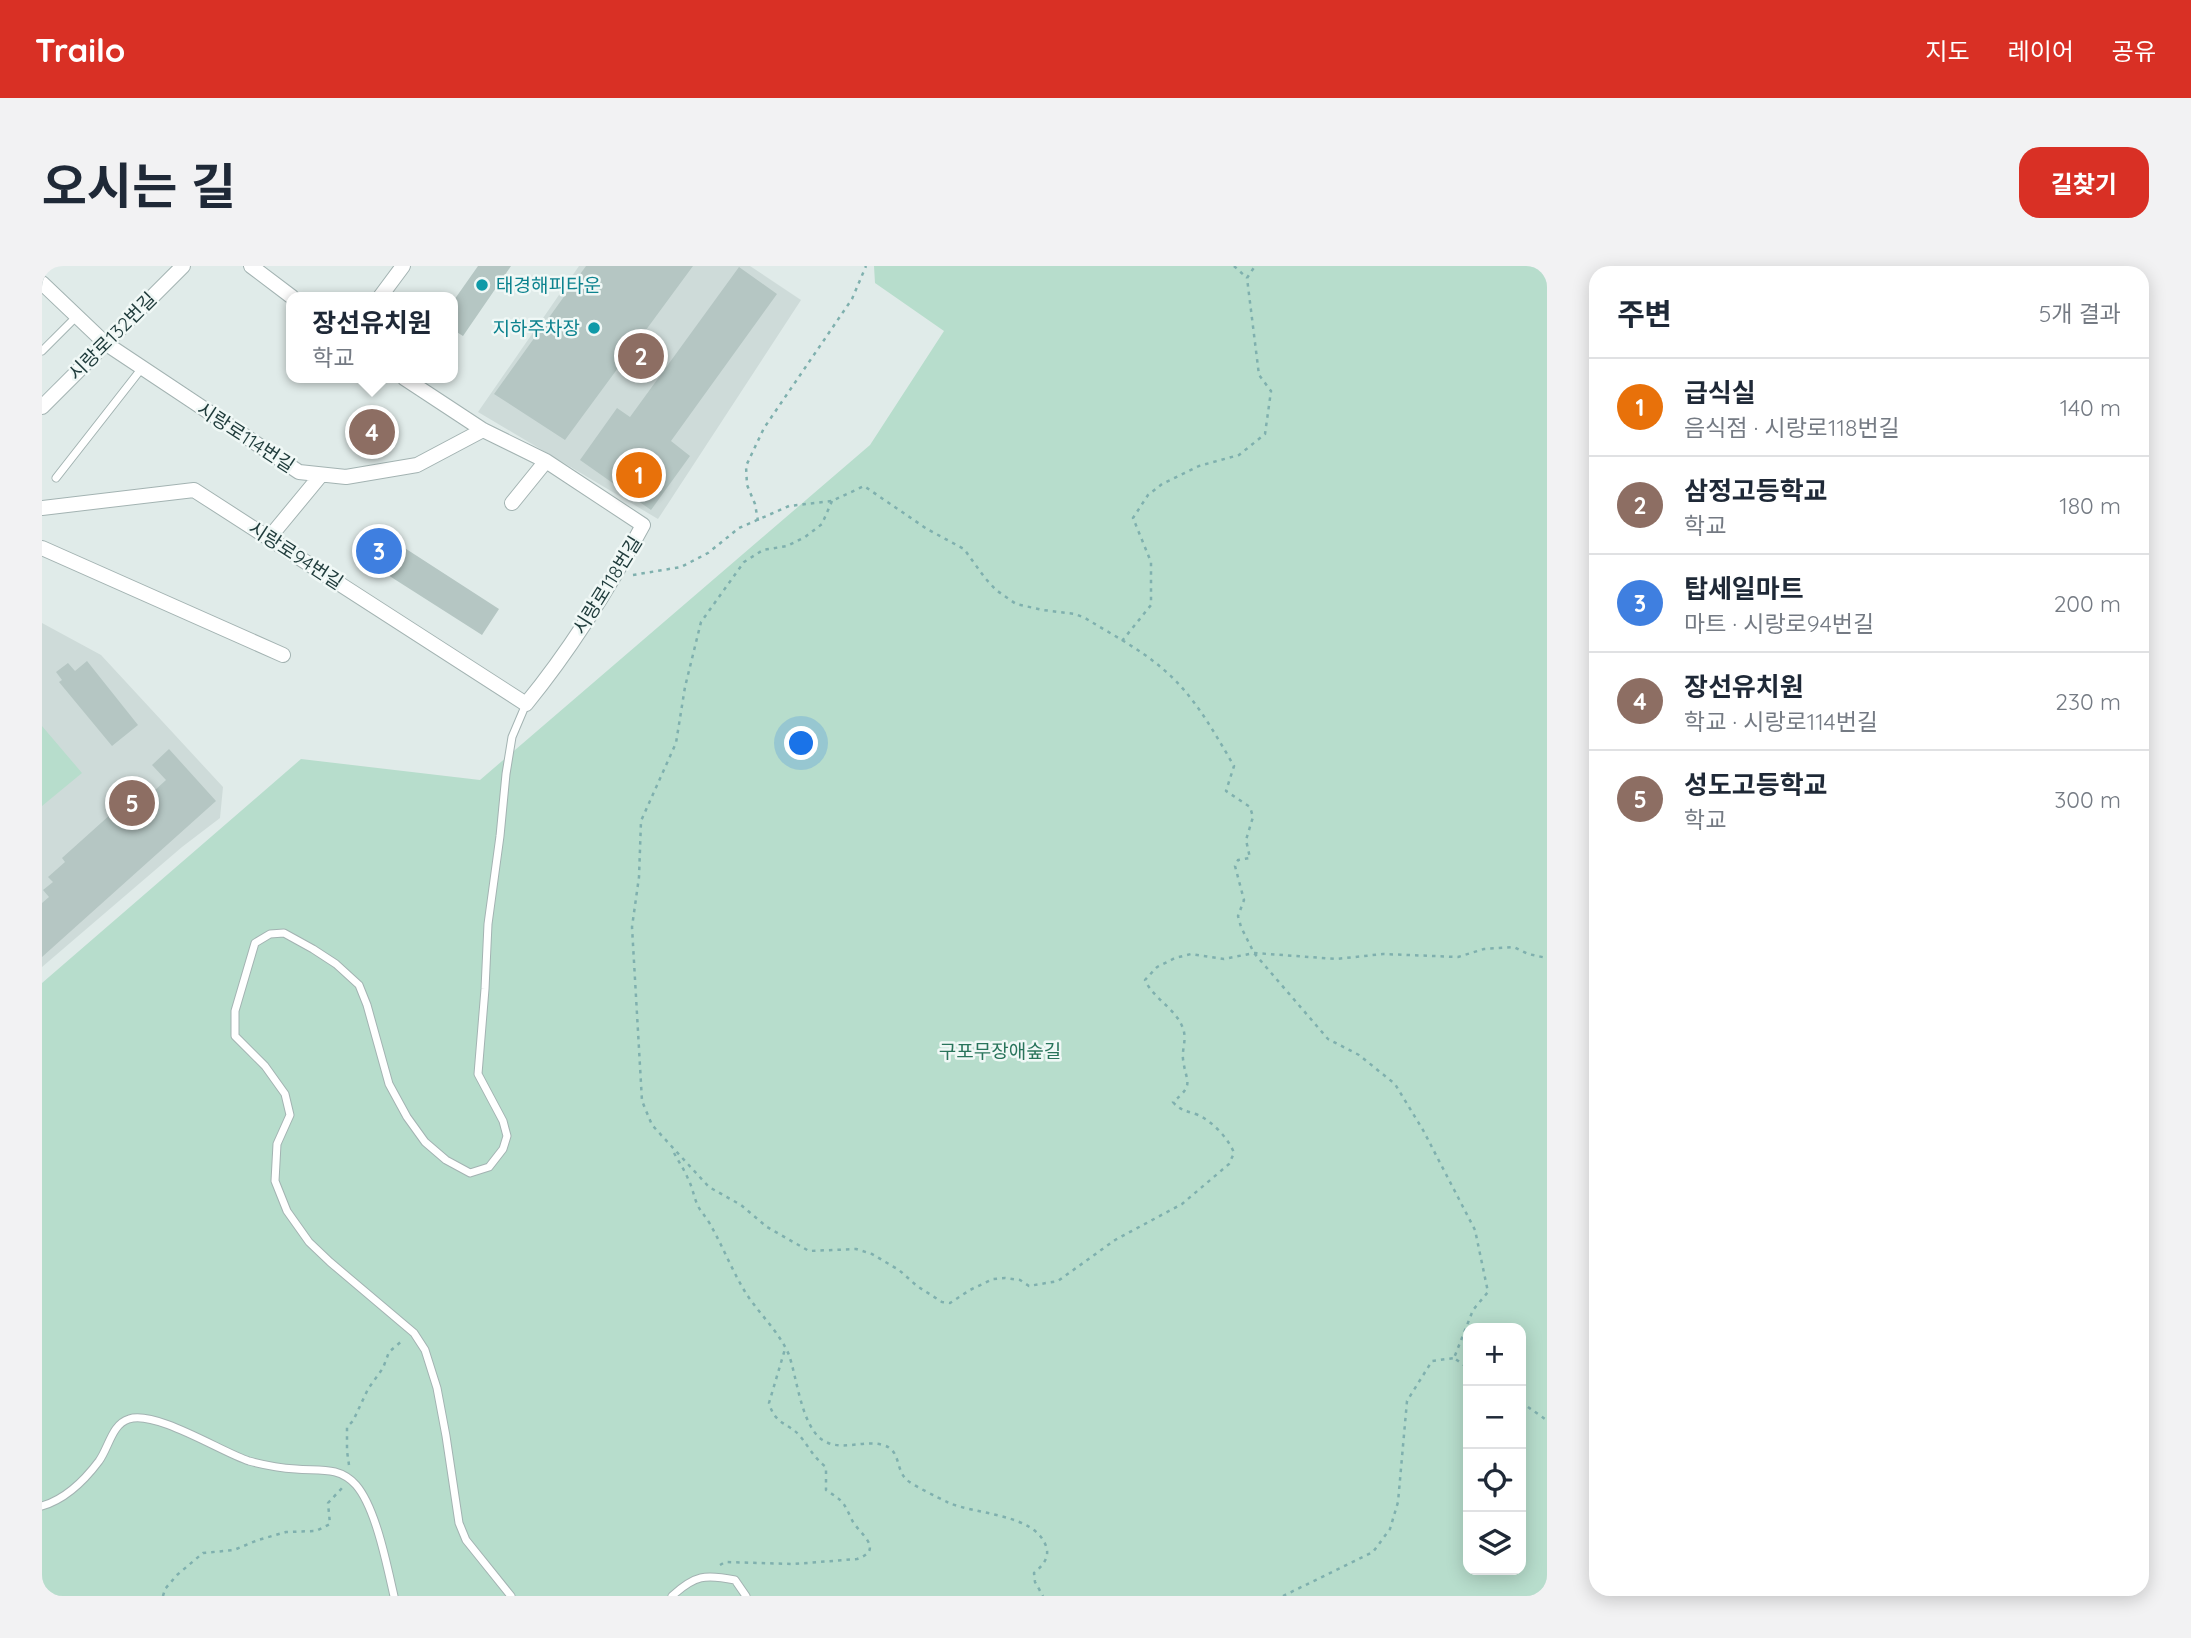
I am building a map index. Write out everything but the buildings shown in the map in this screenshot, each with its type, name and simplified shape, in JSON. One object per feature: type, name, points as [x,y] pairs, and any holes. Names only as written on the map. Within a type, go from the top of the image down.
[{"type":"street","name":"시랑로132번길","points":[[42,407],[183,266]]},
{"type":"street","points":[[251,266],[286,292]]},
{"type":"street","points":[[384,292],[403,266]]},
{"type":"street","name":"시랑로114번길","points":[[42,283],[105,343],[299,472],[346,477],[417,465],[483,430]]},
{"type":"street","name":"시랑로118번길","points":[[412,383],[483,430],[546,461],[643,525],[616,575],[584,624],[526,704]]},
{"type":"street","points":[[512,503],[546,461]]},
{"type":"street","points":[[269,538],[321,475]]},
{"type":"street","name":"시랑로94번길","points":[[42,508],[194,490],[526,704]]},
{"type":"street","points":[[42,548],[284,655]]},
{"type":"lane","points":[[42,351],[77,316]]},
{"type":"lane","points":[[56,478],[142,368]]},
{"type":"lane","points":[[512,1596],[466,1540],[459,1523],[437,1388],[425,1350],[414,1333],[309,1242],[287,1211],[275,1181],[277,1144],[290,1115],[285,1094],[265,1066],[235,1036],[234,1011],[255,943],[270,934],[284,933],[313,949],[359,985],[367,1004],[389,1084],[407,1117],[425,1142],[446,1160],[470,1173],[489,1167],[503,1149],[507,1136],[503,1121],[478,1074],[488,924],[512,737],[526,704]]},
{"type":"lane","points":[[42,1506],[57,1502],[72,1491],[100,1460],[118,1425],[130,1418],[159,1422],[198,1436],[247,1460],[297,1469],[330,1469],[346,1478],[356,1486],[369,1509],[394,1596]]},
{"type":"lane","points":[[672,1596],[686,1584],[709,1575],[735,1580],[746,1596]]},
{"type":"path","points":[[758,521],[747,485],[746,466],[764,428],[852,299],[866,266]]},
{"type":"path","points":[[1122,641],[1151,605],[1151,562],[1133,517],[1148,495],[1162,484],[1199,466],[1239,455],[1265,434],[1271,391],[1259,376],[1247,278],[1234,266]]},
{"type":"path","points":[[1247,278],[1255,266]]},
{"type":"path","points":[[616,575],[636,575],[681,566],[708,553],[739,528],[789,506],[832,501],[864,486],[927,529],[964,550],[996,590],[1016,604],[1085,618],[1161,667],[1177,682],[1211,727],[1234,766],[1226,791],[1250,807],[1253,817],[1246,840],[1250,859],[1238,860],[1234,866],[1244,900],[1238,916],[1254,953],[1328,1039],[1359,1055],[1395,1084],[1423,1130],[1475,1230],[1488,1292],[1473,1310],[1454,1358]]},
{"type":"path","points":[[832,501],[822,524],[805,537],[787,546],[763,550],[744,562],[702,622],[685,687],[676,743],[641,821],[639,877],[632,927],[638,996],[640,1084],[646,1113],[652,1125],[709,1187],[741,1205],[767,1227],[809,1251],[856,1249],[872,1254],[942,1302],[950,1303],[993,1279],[1020,1280],[1028,1286],[1058,1281],[1115,1240],[1182,1204],[1228,1164],[1234,1153],[1231,1144],[1200,1115],[1185,1112],[1173,1102],[1189,1085],[1183,1062],[1185,1035],[1174,1015],[1165,1003],[1150,991],[1145,980],[1157,967],[1191,954],[1224,960],[1254,953],[1336,959],[1383,954],[1458,957],[1484,949],[1514,947],[1528,954],[1547,958]]},
{"type":"path","points":[[670,1146],[729,1263],[749,1298],[785,1349],[812,1429],[820,1438],[833,1445],[886,1446],[893,1451],[906,1479],[949,1503],[1031,1527],[1046,1548],[1047,1555],[1042,1566],[1034,1573],[1042,1596]]},
{"type":"path","points":[[709,1575],[709,1572],[725,1562],[810,1563],[857,1559],[864,1557],[869,1551],[867,1538],[852,1521],[843,1501],[826,1490],[826,1467],[814,1458],[796,1432],[785,1426],[772,1411],[769,1403],[785,1349]]},
{"type":"path","points":[[1283,1596],[1373,1552],[1390,1528],[1398,1502],[1406,1401],[1432,1361],[1454,1358],[1463,1364]]},
{"type":"path","points":[[1526,1406],[1547,1418]]},
{"type":"shaded area","points":[[579,266],[750,266],[801,300],[658,519],[478,412]]},
{"type":"shaded area","points":[[42,623],[101,655],[223,787],[220,818],[182,847],[42,967]]},
{"type":"green space","name":"구포무장애숲길","points":[[874,266],[1547,266],[1547,1596],[42,1596],[42,983],[301,759],[480,780],[870,445],[944,331],[875,283]]},
{"type":"green space","points":[[42,726],[82,773],[42,806]]},
{"type":"place","name":"태경해피타운","points":[[482,285]]},
{"type":"place","name":"지하주차장","points":[[594,328]]},
{"type":"place","name":"삼정고등학교","points":[[641,356]]},
{"type":"place","name":"장선유치원","points":[[372,432]]},
{"type":"place","name":"급식실","points":[[639,475]]},
{"type":"place","name":"탑세일마트","points":[[379,551]]},
{"type":"place","name":"성도고등학교","points":[[132,803]]}]
